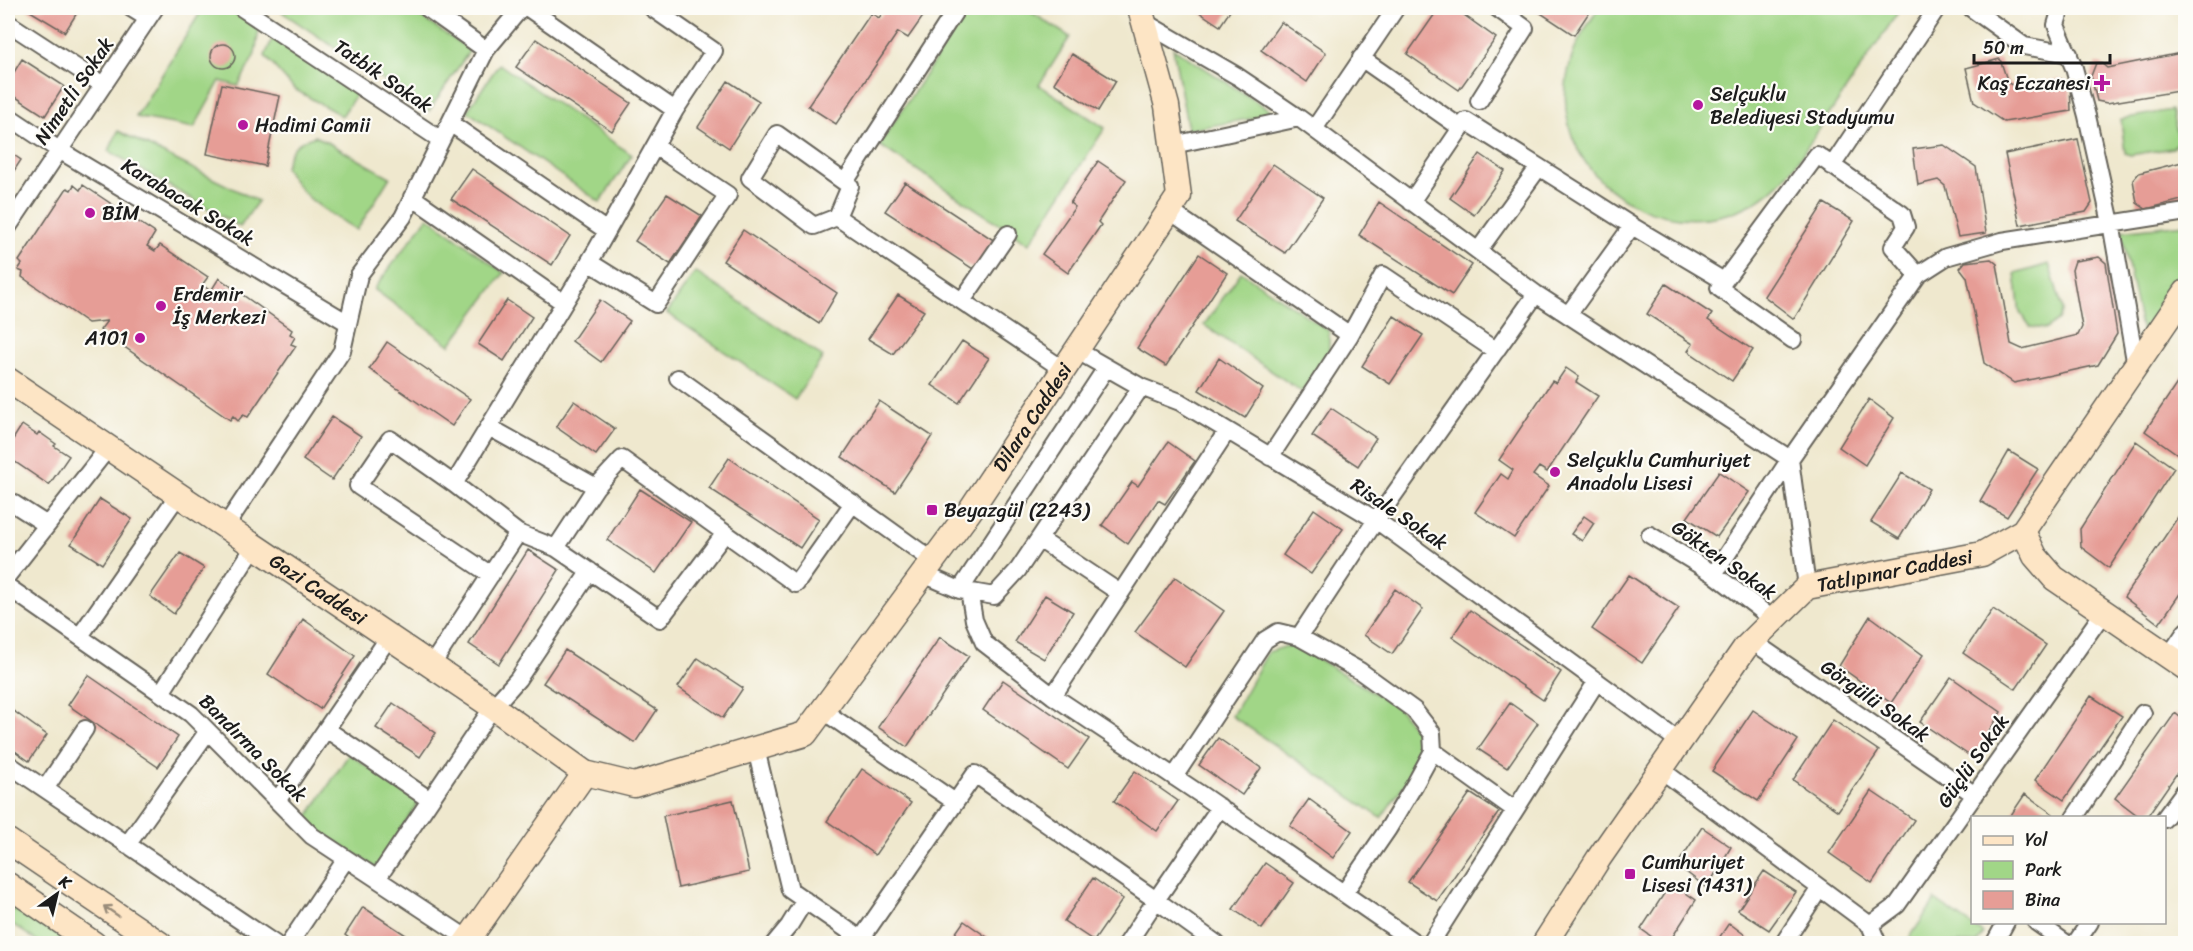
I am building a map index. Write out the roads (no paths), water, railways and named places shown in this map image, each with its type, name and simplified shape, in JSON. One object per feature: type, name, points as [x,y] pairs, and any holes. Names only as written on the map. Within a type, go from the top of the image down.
[{"type":"street","points":[[131,8],[151,13]]},
{"type":"street","name":"Tatbik Sokak","points":[[242,8],[441,140]]},
{"type":"street","points":[[427,8],[486,50]]},
{"type":"street","points":[[225,527],[342,351],[359,275],[403,217],[486,50],[521,8]]},
{"type":"street","points":[[528,8],[675,110]]},
{"type":"street","points":[[454,484],[589,262],[675,110],[714,51],[652,8]]},
{"type":"street","points":[[844,182],[957,8]]},
{"type":"street","points":[[1314,129],[1396,8]]},
{"type":"street","points":[[1479,101],[1525,28],[1497,8]]},
{"type":"street","points":[[1832,166],[1937,8]]},
{"type":"street","points":[[1971,8],[2024,46],[2069,54]]},
{"type":"street","points":[[2061,8],[2056,25],[2074,68],[2087,116],[2111,223],[2136,366]]},
{"type":"street","name":"Nimetli Sokak","points":[[8,227],[151,13]]},
{"type":"street","points":[[1142,15],[1299,118],[1536,294],[1790,459],[1807,587]]},
{"type":"street","name":"Dilara Caddesi","points":[[634,785],[805,734],[969,512],[1170,211],[1179,196],[1173,145],[1167,106],[1142,15]]},
{"type":"street","points":[[8,23],[103,85]]},
{"type":"street","points":[[1361,58],[1461,128]]},
{"type":"street","name":"Karabacak Sokak","points":[[8,116],[59,150],[348,323]]},
{"type":"street","points":[[1173,145],[1299,118]]},
{"type":"street","points":[[1411,202],[1466,121],[1724,281]]},
{"type":"street","points":[[450,123],[607,231]]},
{"type":"street","points":[[777,134],[850,186],[837,217],[814,226],[750,178],[777,134]]},
{"type":"street","points":[[589,262],[656,304],[728,195],[655,146]]},
{"type":"street","points":[[1793,340],[1719,288],[1817,155],[1902,214],[1906,226],[1893,247],[1918,275]]},
{"type":"street","points":[[1478,251],[1539,167]]},
{"type":"street","points":[[412,197],[564,303]]},
{"type":"street","points":[[1170,211],[1350,335]]},
{"type":"street","points":[[1714,574],[1790,459],[1918,275],[1946,257],[2002,241],[2186,212]]},
{"type":"street","name":"Risale Sokak","points":[[837,217],[962,301],[1070,360],[1106,368],[1141,387],[1180,402],[1376,520],[1680,741]]},
{"type":"street","points":[[1568,315],[1632,226]]},
{"type":"street","points":[[962,301],[1008,234]]},
{"type":"street","points":[[1270,457],[1350,335],[1383,275],[1496,351]]},
{"type":"street","name":"Tatlıpınar Caddesi","points":[[1544,944],[1599,858],[1745,648],[1807,587],[1982,555],[2024,531],[2136,366],[2178,315],[2186,292]]},
{"type":"street","points":[[1299,637],[1376,520],[1536,294]]},
{"type":"street","points":[[964,590],[1106,368]]},
{"type":"street","points":[[678,378],[853,503],[928,567],[964,590],[994,596],[1018,570],[1141,387]]},
{"type":"street","name":"Gazi Caddesi","points":[[8,380],[492,707],[585,773],[634,785]]},
{"type":"street","points":[[489,427],[596,487]]},
{"type":"street","points":[[1053,696],[1227,431]]},
{"type":"street","points":[[491,575],[358,486],[390,439],[518,533],[556,548],[660,619],[725,533]]},
{"type":"street","points":[[8,575],[108,448]]},
{"type":"street","points":[[556,548],[596,487],[622,459],[796,584],[853,503]]},
{"type":"street","points":[[80,636],[178,495]]},
{"type":"street","points":[[8,500],[47,525]]},
{"type":"street","points":[[2024,531],[2028,544],[2043,568],[2065,587],[2177,662],[2186,631]]},
{"type":"street","points":[[431,666],[518,533]]},
{"type":"street","name":"Gökten Sokak","points":[[1650,535],[1714,574],[1774,620]]},
{"type":"street","points":[[1039,539],[1120,593]]},
{"type":"street","points":[[161,693],[254,546]]},
{"type":"street","points":[[377,879],[492,707],[518,679],[590,572]]},
{"type":"street","name":"Bandırma Sokak","points":[[8,587],[191,714],[312,836],[466,941]]},
{"type":"street","points":[[964,590],[984,643],[1053,696],[1220,807],[1417,944]]},
{"type":"street","name":"Güçlü Sokak","points":[[1870,925],[1897,905],[2103,613]]},
{"type":"street","points":[[1174,777],[1265,640],[1278,632],[1299,637],[1359,671],[1414,710],[1432,733],[1433,751],[1388,829],[1344,893]]},
{"type":"street","points":[[277,801],[389,637]]},
{"type":"street","name":"Görgülü Sokak","points":[[1752,641],[1975,795]]},
{"type":"street","points":[[1430,944],[1597,681]]},
{"type":"street","points":[[822,710],[955,802]]},
{"type":"street","points":[[2075,816],[2142,713]]},
{"type":"street","points":[[45,789],[86,729]]},
{"type":"street","points":[[326,729],[430,800]]},
{"type":"street","points":[[127,845],[208,731]]},
{"type":"street","points":[[756,748],[790,890],[864,941],[975,774],[1217,944]]},
{"type":"street","points":[[1433,751],[1515,810]]},
{"type":"street","points":[[8,764],[127,845],[288,943],[346,859]]},
{"type":"street","points":[[1660,770],[1870,925],[1878,944]]},
{"type":"street","points":[[466,941],[585,773]]},
{"type":"street","points":[[2166,816],[2186,789]]},
{"type":"street","points":[[1127,944],[1220,807]]},
{"type":"street","points":[[8,841],[160,944]]},
{"type":"street","points":[[8,885],[94,944]]},
{"type":"street","points":[[1784,944],[1820,888]]},
{"type":"street","points":[[774,944],[789,926],[805,900]]},
{"type":"street","points":[[1994,944],[2005,924]]},
{"type":"street","points":[[2039,924],[2067,944]]},
{"type":"street","points":[[2075,944],[2089,924]]},
{"type":"place","name":"Kaş Eczanesi","points":[[2102,83]]},
{"type":"place","name":"Selçuklu Belediyesi Stadyumu","points":[[1698,105]]},
{"type":"place","name":"Hadimi Camii","points":[[243,125]]},
{"type":"place","name":"BİM","points":[[90,213]]},
{"type":"place","name":"Erdemir İş Merkezi","points":[[161,306]]},
{"type":"place","name":"A101","points":[[140,338]]},
{"type":"place","name":"Selçuklu Cumhuriyet Anadolu Lisesi","points":[[1555,472]]},
{"type":"place","name":"Beyazgül (2243)","points":[[932,510]]},
{"type":"place","name":"Cumhuriyet Lisesi (1431)","points":[[1630,874]]}]
